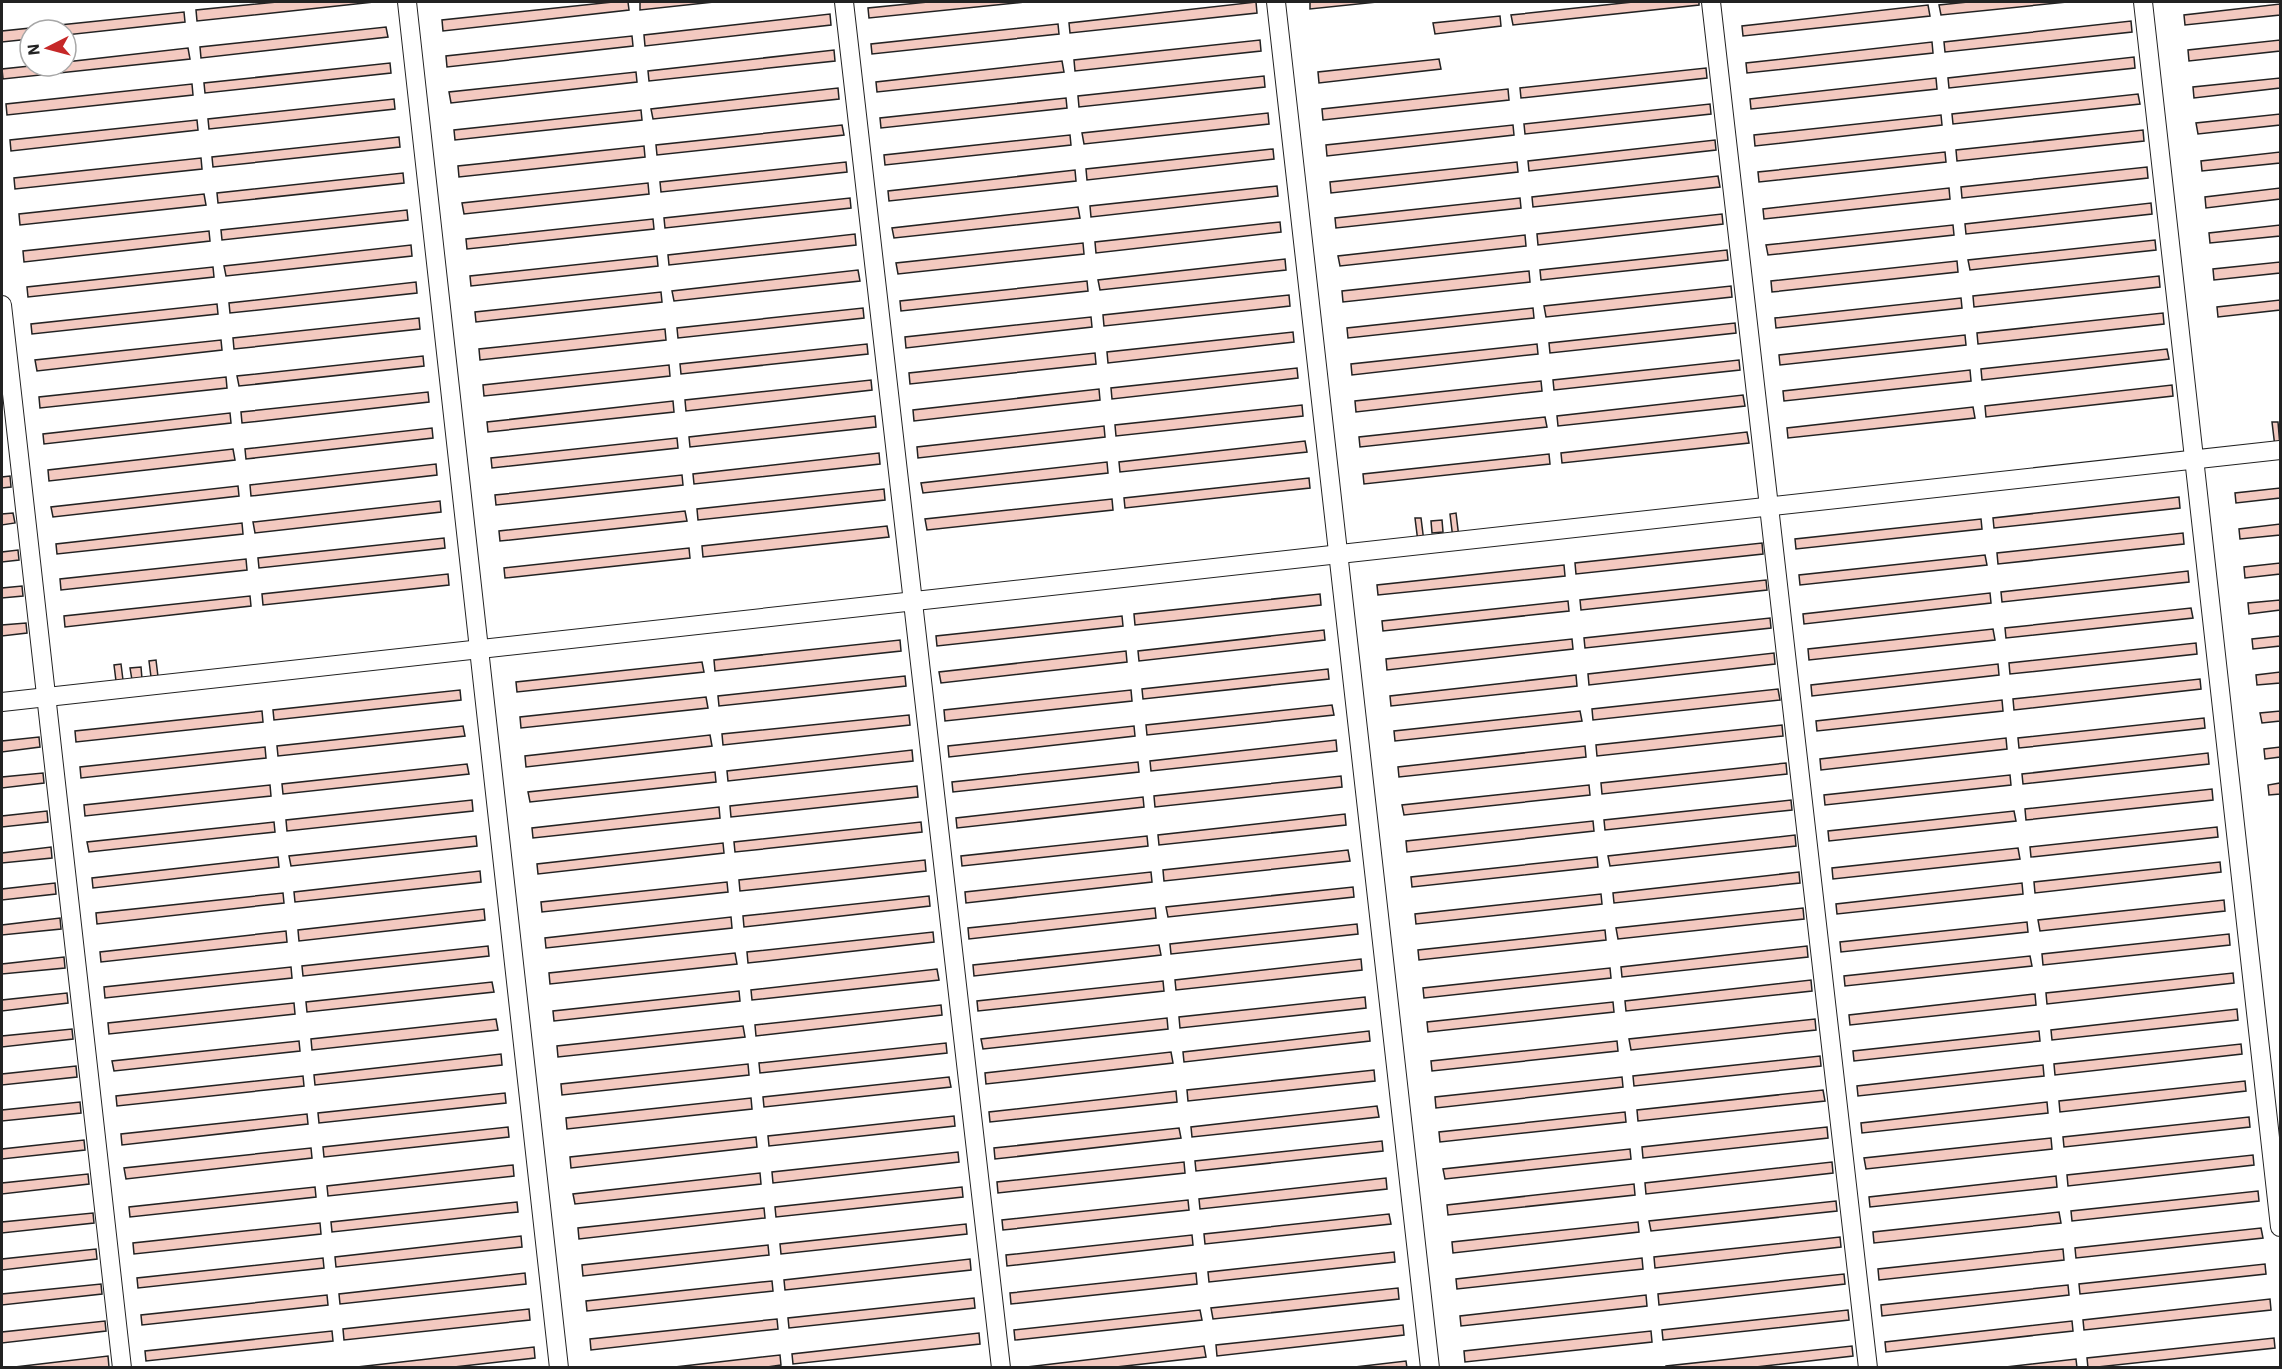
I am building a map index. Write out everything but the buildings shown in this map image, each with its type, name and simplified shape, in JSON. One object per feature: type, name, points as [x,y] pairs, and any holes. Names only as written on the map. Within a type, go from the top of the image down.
[{"type":"lane","points":[[407,2],[559,1368]]},
{"type":"lane","points":[[844,2],[1001,1368]]},
{"type":"lane","points":[[1276,2],[1430,1368]]},
{"type":"lane","points":[[1711,2],[1868,1368]]},
{"type":"lane","points":[[2143,2],[2280,1227]]},
{"type":"lane","points":[[2,305],[122,1368]]},
{"type":"lane","points":[[2,702],[2280,450]]}]
